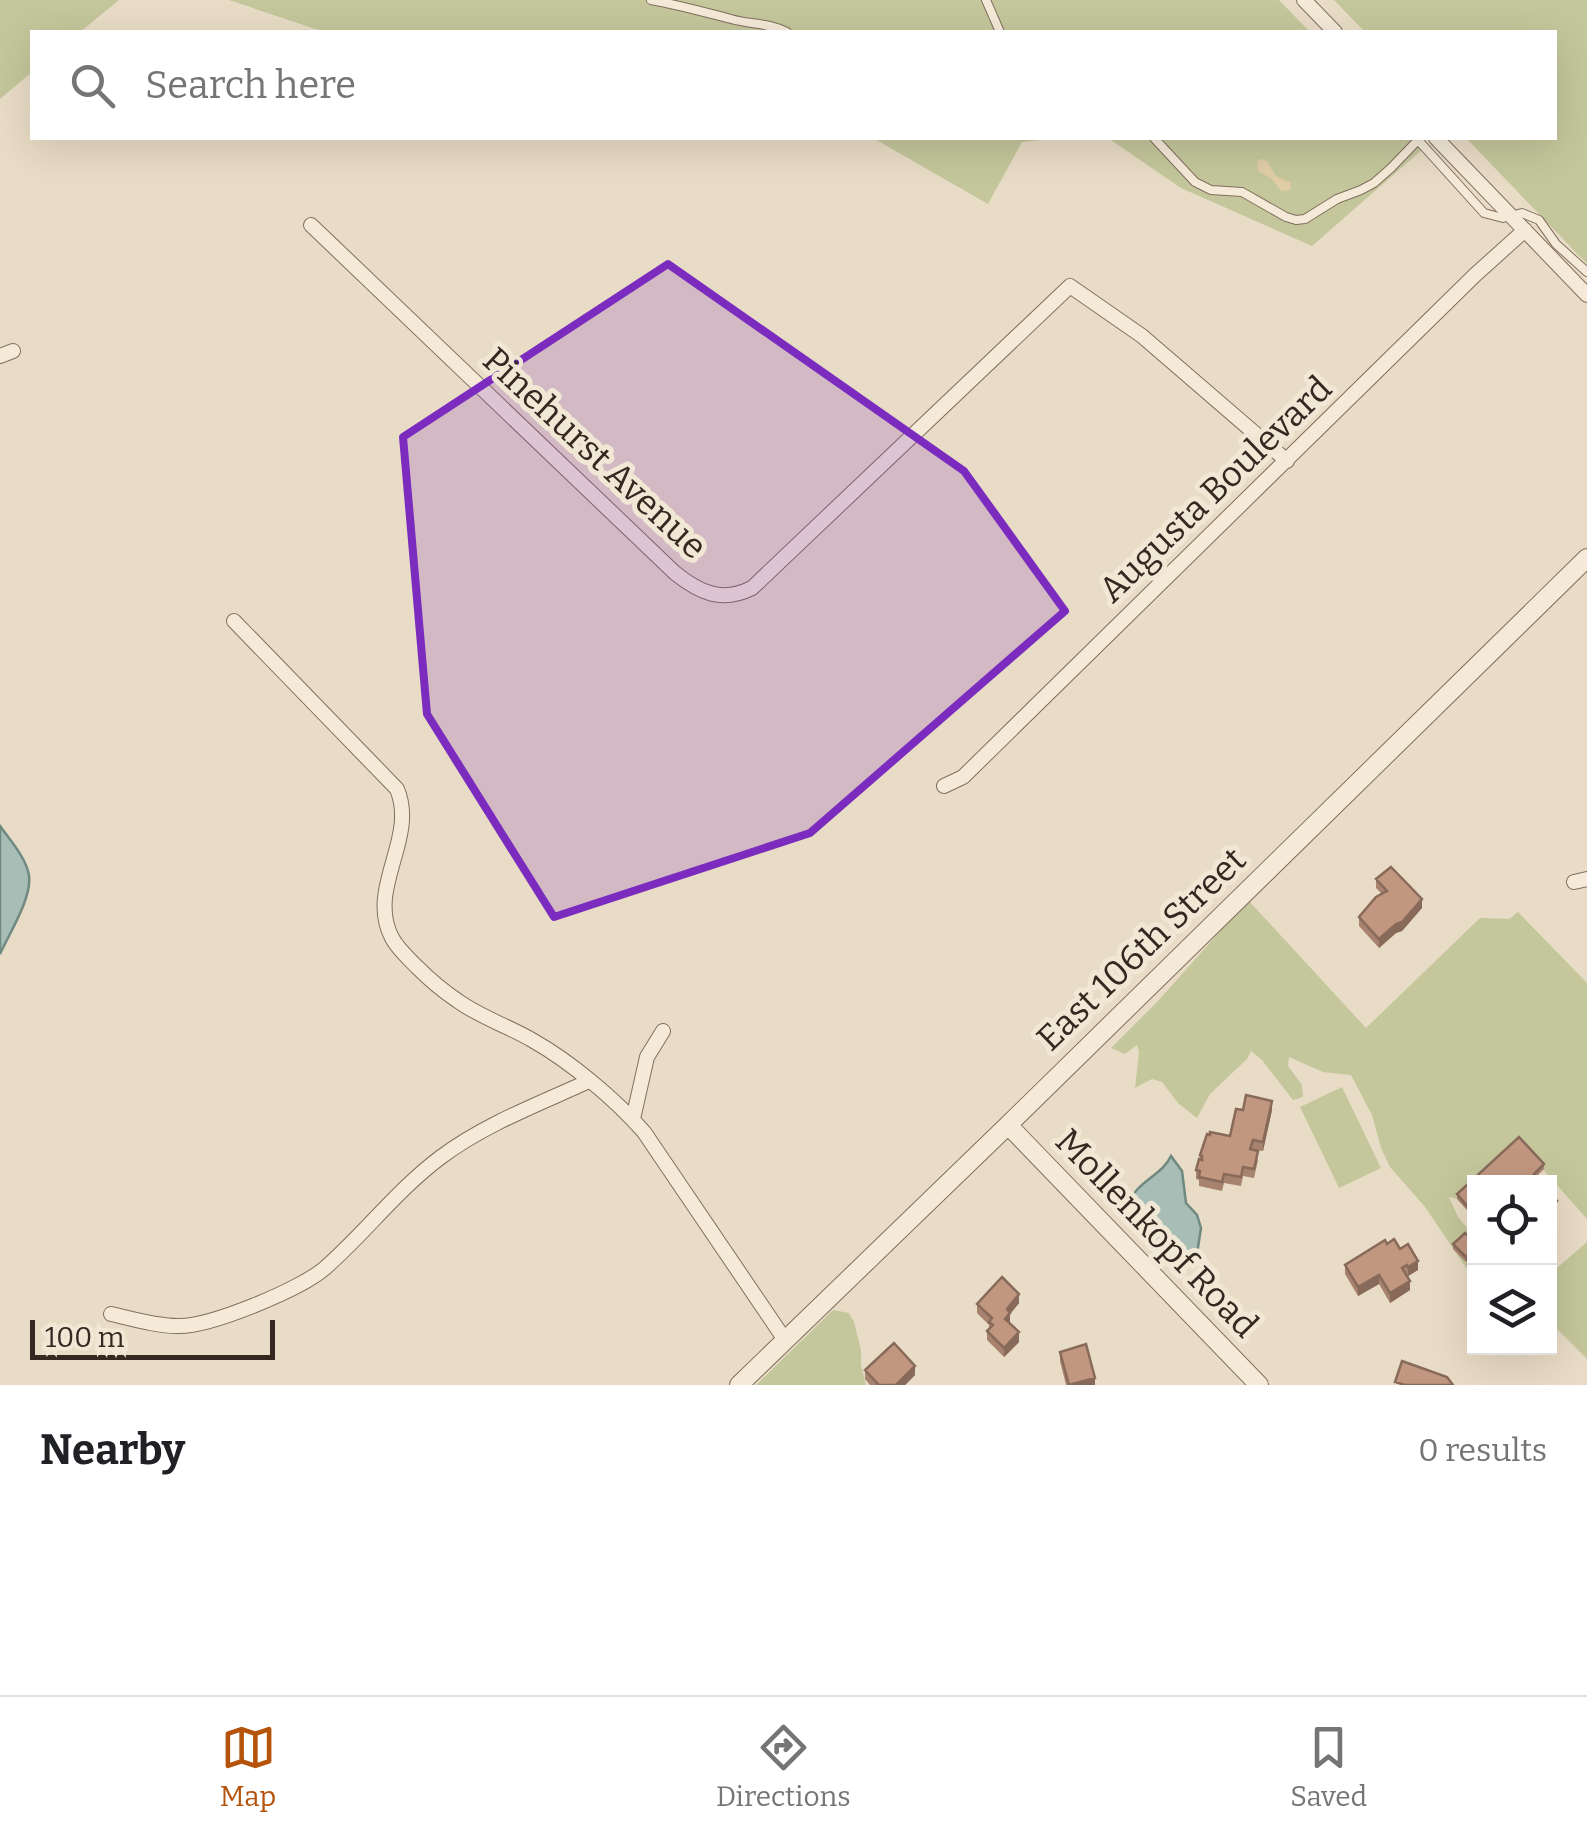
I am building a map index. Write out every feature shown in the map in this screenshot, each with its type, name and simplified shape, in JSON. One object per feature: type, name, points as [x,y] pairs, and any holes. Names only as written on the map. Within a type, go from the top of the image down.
[{"type":"street","points":[[1304,0],[1333,30]]},
{"type":"street","points":[[1438,140],[1587,295]]},
{"type":"street","name":"Pinehurst Avenue","points":[[310,225],[675,573],[700,590],[730,596],[752,588],[1070,286],[1142,336],[1287,461]]},
{"type":"street","name":"Augusta Boulevard","points":[[944,786],[963,777],[1525,230]]},
{"type":"street","name":"East 106th Street","points":[[738,1385],[1587,558]]},
{"type":"street","points":[[234,621],[396,789],[401,799],[402,820],[384,908],[392,938],[400,949],[458,1002],[534,1041],[633,1119],[785,1340]]},
{"type":"street","points":[[633,1119],[647,1057],[663,1030]]},
{"type":"street","points":[[111,1314],[190,1326],[236,1312],[308,1280],[421,1174],[464,1140],[589,1082]]},
{"type":"street","name":"Mollenkopf Road","points":[[1008,1125],[1259,1385]]},
{"type":"lane","points":[[651,0],[782,30]]},
{"type":"lane","points":[[986,0],[999,30]]},
{"type":"lane","points":[[1156,140],[1195,182],[1211,190],[1242,192],[1296,220],[1305,219],[1374,182],[1418,140],[1484,213],[1503,218],[1522,213],[1539,220],[1556,244],[1587,272]]},
{"type":"highlighted area","points":[[668,264],[964,471],[1065,611],[810,833],[554,917],[427,714],[403,437]]},
{"type":"green space","points":[[0,0],[119,0],[82,30],[30,30],[30,74],[0,99]]},
{"type":"green space","points":[[229,0],[1279,0],[1308,30],[318,30]]},
{"type":"green space","points":[[1334,0],[1587,0],[1587,264],[1468,140],[1557,140],[1557,30],[1363,30]]},
{"type":"green space","points":[[876,140],[1042,140],[1022,142],[988,204]]},
{"type":"green space","points":[[1111,140],[1414,140],[1423,149],[1312,246],[1181,188]]},
{"type":"green space","points":[[1248,900],[1366,1028],[1480,918],[1509,919],[1518,912],[1587,983],[1587,1219],[1557,1185],[1557,1175],[1548,1175],[1519,1142],[1483,1175],[1467,1175],[1467,1190],[1457,1199],[1449,1197],[1467,1228],[1467,1269],[1425,1207],[1390,1167],[1372,1115],[1351,1075],[1323,1072],[1289,1057],[1288,1066],[1302,1085],[1303,1097],[1293,1100],[1251,1051],[1210,1094],[1197,1118],[1178,1103],[1162,1082],[1152,1079],[1135,1088],[1137,1045],[1125,1054],[1111,1048]]},
{"type":"green space","points":[[1342,1087],[1381,1168],[1339,1188],[1300,1107]]},
{"type":"green space","points":[[1587,1242],[1587,1359],[1557,1329],[1557,1268]]},
{"type":"green space","points":[[833,1310],[849,1313],[854,1322],[866,1385],[756,1385]]},
{"type":"sand","points":[[1262,159],[1276,176],[1291,183],[1290,190],[1281,191],[1272,179],[1258,171],[1257,161]]},
{"type":"water","points":[[0,826],[22,856],[29,885],[24,905],[0,954]]},
{"type":"water","points":[[1171,1156],[1182,1171],[1186,1203],[1197,1215],[1201,1228],[1197,1254],[1183,1263],[1162,1250],[1151,1228],[1134,1215],[1129,1205],[1136,1190]]},
{"type":"building","points":[[1391,867],[1422,899],[1402,922],[1379,939],[1359,917],[1376,897],[1387,891],[1376,879]]},
{"type":"building","points":[[1246,1095],[1272,1101],[1263,1142],[1253,1140],[1250,1149],[1258,1151],[1254,1169],[1243,1167],[1241,1177],[1224,1174],[1222,1182],[1199,1177],[1200,1171],[1196,1170],[1207,1134],[1230,1136],[1236,1109],[1243,1110]]},
{"type":"building","points":[[1519,1137],[1544,1164],[1535,1175],[1478,1175]]},
{"type":"building","points":[[1467,1185],[1467,1206],[1457,1194]]},
{"type":"building","points":[[1465,1233],[1467,1256],[1466,1257],[1453,1244]]},
{"type":"building","points":[[1394,1239],[1400,1249],[1408,1244],[1418,1261],[1402,1268],[1410,1281],[1390,1293],[1379,1275],[1358,1287],[1345,1265],[1385,1240],[1387,1244]]},
{"type":"building","points":[[1002,1277],[1019,1294],[1007,1309],[1010,1313],[1005,1319],[1019,1332],[1004,1348],[987,1331],[993,1325],[989,1322],[992,1318],[977,1304]]},
{"type":"building","points":[[894,1343],[915,1366],[896,1385],[879,1385],[865,1370]]},
{"type":"building","points":[[1086,1344],[1095,1378],[1069,1385],[1060,1352]]},
{"type":"building","points":[[1402,1361],[1447,1377],[1453,1385],[1395,1382]]}]
